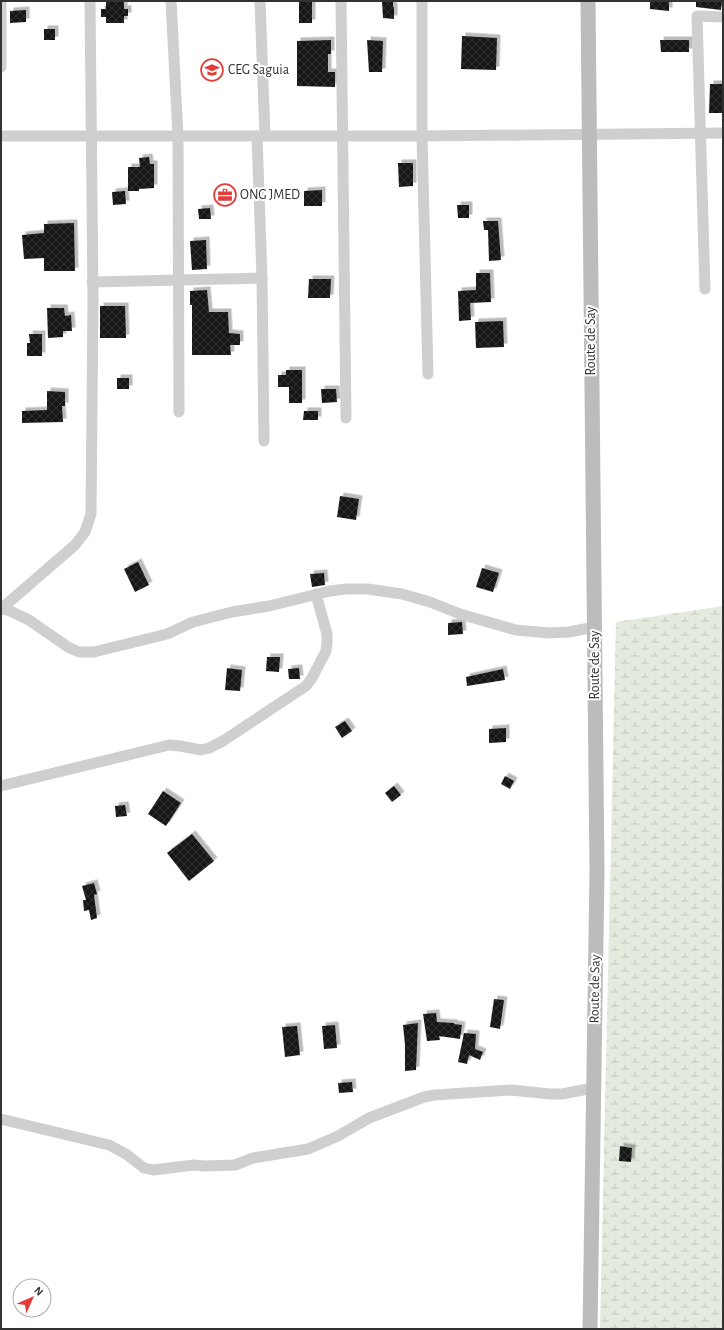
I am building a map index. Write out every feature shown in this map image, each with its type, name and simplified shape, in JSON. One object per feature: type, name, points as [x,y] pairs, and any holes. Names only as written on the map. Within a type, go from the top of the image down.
[{"type":"main road","name":"Route de Say","points":[[588,1],[588,133],[591,253],[595,627],[596,872],[590,1329]]},
{"type":"street","points":[[1,1],[1,67]]},
{"type":"street","points":[[1,609],[75,545],[85,532],[91,514],[92,282],[90,1]]},
{"type":"street","points":[[171,1],[178,136],[179,412]]},
{"type":"street","points":[[260,1],[264,441]]},
{"type":"street","points":[[341,1],[346,418]]},
{"type":"street","points":[[422,1],[422,136],[428,374]]},
{"type":"street","points":[[705,289],[698,16],[723,16]]},
{"type":"street","points":[[1,136],[422,136],[588,133],[723,133]]},
{"type":"street","points":[[92,282],[262,278]]},
{"type":"street","points":[[1,609],[8,610],[29,620],[68,647],[79,652],[94,652],[167,634],[193,622],[232,612],[269,606],[346,588],[368,589],[402,594],[430,602],[460,614],[516,630],[548,633],[569,632],[595,627]]},
{"type":"street","points":[[1,786],[169,745],[201,750],[223,741],[306,686],[312,678],[326,650],[327,642],[327,634],[316,594]]},
{"type":"street","points":[[1,1119],[109,1145],[126,1154],[144,1168],[153,1170],[194,1165],[235,1165],[253,1158],[308,1149],[338,1136],[369,1118],[424,1097],[511,1090],[562,1094],[593,1088]]},
{"type":"green space","points":[[723,606],[723,1329],[600,1329],[616,622]]},
{"type":"building","points":[[106,1],[124,1],[124,9],[128,9],[128,16],[124,16],[124,23],[106,23],[106,17],[101,17],[101,9],[106,9]]},
{"type":"building","points":[[299,1],[312,1],[312,23],[299,23]]},
{"type":"building","points":[[382,1],[393,1],[394,19],[383,18]]},
{"type":"building","points":[[650,1],[669,1],[669,11],[650,9]]},
{"type":"building","points":[[696,1],[722,1],[721,10],[696,7]]},
{"type":"building","points":[[26,10],[26,22],[10,23],[10,11]]},
{"type":"building","points":[[44,29],[55,29],[55,40],[44,40]]},
{"type":"building","points":[[462,36],[497,38],[496,70],[461,69]]},
{"type":"building","points":[[331,40],[331,54],[328,54],[328,72],[335,72],[335,87],[297,86],[297,41]]},
{"type":"building","points":[[367,40],[383,41],[382,72],[369,72]]},
{"type":"building","points":[[660,40],[689,40],[689,52],[661,52]]},
{"type":"building","points":[[710,84],[723,84],[723,113],[709,113]]},
{"type":"building","points":[[149,157],[150,164],[154,164],[154,188],[139,189],[139,191],[128,191],[128,167],[140,167],[139,158]]},
{"type":"building","points":[[398,163],[413,163],[413,186],[399,187]]},
{"type":"building","points":[[322,190],[322,206],[304,206],[304,191]]},
{"type":"building","points":[[125,191],[126,204],[113,205],[112,192]]},
{"type":"building","points":[[457,205],[469,205],[469,218],[458,218]]},
{"type":"building","points":[[210,208],[211,219],[199,219],[198,209]]},
{"type":"building","points":[[483,221],[498,221],[501,260],[489,261],[488,230],[484,230]]},
{"type":"building","points":[[74,223],[75,271],[44,271],[44,258],[24,259],[22,235],[44,233],[44,224]]},
{"type":"building","points":[[206,240],[207,269],[192,270],[190,241]]},
{"type":"building","points":[[476,273],[490,273],[491,302],[470,303],[471,320],[459,321],[458,291],[476,290]]},
{"type":"building","points":[[309,279],[331,279],[330,298],[308,298]]},
{"type":"building","points":[[207,290],[209,312],[228,312],[229,333],[240,334],[240,345],[230,345],[231,355],[192,355],[192,305],[190,305],[190,291]]},
{"type":"building","points":[[100,306],[125,306],[126,338],[100,338]]},
{"type":"building","points":[[47,308],[64,308],[65,316],[71,315],[72,331],[63,331],[63,337],[48,338]]},
{"type":"building","points":[[503,321],[504,347],[476,348],[475,322]]},
{"type":"building","points":[[29,334],[42,334],[42,356],[27,356],[27,343],[30,343]]},
{"type":"building","points":[[286,370],[302,370],[302,403],[289,403],[289,387],[278,387],[278,375],[286,375]]},
{"type":"building","points":[[117,378],[129,378],[129,389],[117,389]]},
{"type":"building","points":[[321,389],[336,389],[337,402],[322,403]]},
{"type":"building","points":[[47,391],[65,392],[65,406],[62,406],[63,422],[22,423],[22,411],[47,410]]},
{"type":"building","points":[[304,411],[318,411],[318,420],[303,420]]},
{"type":"building","points":[[340,496],[359,499],[356,520],[337,517]]},
{"type":"building","points":[[138,562],[149,585],[135,592],[124,569]]},
{"type":"building","points":[[482,568],[499,573],[493,592],[476,587]]},
{"type":"building","points":[[324,573],[325,585],[312,587],[310,574]]},
{"type":"building","points":[[462,622],[463,634],[448,635],[448,623]]},
{"type":"building","points":[[267,657],[280,657],[279,672],[266,671]]},
{"type":"building","points":[[227,668],[242,670],[240,691],[225,690]]},
{"type":"building","points":[[299,668],[300,679],[289,679],[288,669]]},
{"type":"building","points":[[503,669],[505,680],[467,686],[466,677]]},
{"type":"building","points":[[345,721],[352,731],[342,738],[335,727]]},
{"type":"building","points":[[506,728],[506,742],[489,743],[489,729]]},
{"type":"building","points":[[505,776],[514,781],[510,789],[501,784]]},
{"type":"building","points":[[394,786],[401,795],[392,802],[385,793]]},
{"type":"building","points":[[163,791],[181,803],[166,826],[148,814]]},
{"type":"building","points":[[125,805],[127,816],[116,817],[115,806]]},
{"type":"building","points":[[192,834],[214,861],[189,881],[167,853]]},
{"type":"building","points":[[94,883],[97,894],[94,895],[97,918],[91,920],[89,910],[84,911],[83,900],[86,900],[82,886]]},
{"type":"building","points":[[494,999],[504,1000],[500,1029],[490,1027]]},
{"type":"building","points":[[436,1013],[437,1022],[462,1025],[460,1039],[439,1036],[440,1040],[427,1041],[423,1014]]},
{"type":"building","points":[[418,1023],[416,1070],[405,1071],[403,1025]]},
{"type":"building","points":[[335,1025],[337,1048],[324,1049],[322,1026]]},
{"type":"building","points":[[297,1026],[300,1055],[285,1057],[282,1027]]},
{"type":"building","points":[[464,1033],[476,1034],[475,1049],[483,1052],[480,1060],[469,1055],[467,1064],[458,1062]]},
{"type":"building","points":[[352,1082],[353,1092],[339,1093],[338,1083]]},
{"type":"building","points":[[620,1146],[632,1148],[631,1162],[619,1161]]},
{"type":"place","name":"CEG Saguia","points":[[212,70]]},
{"type":"place","name":"ONG JMED","points":[[225,195]]}]
